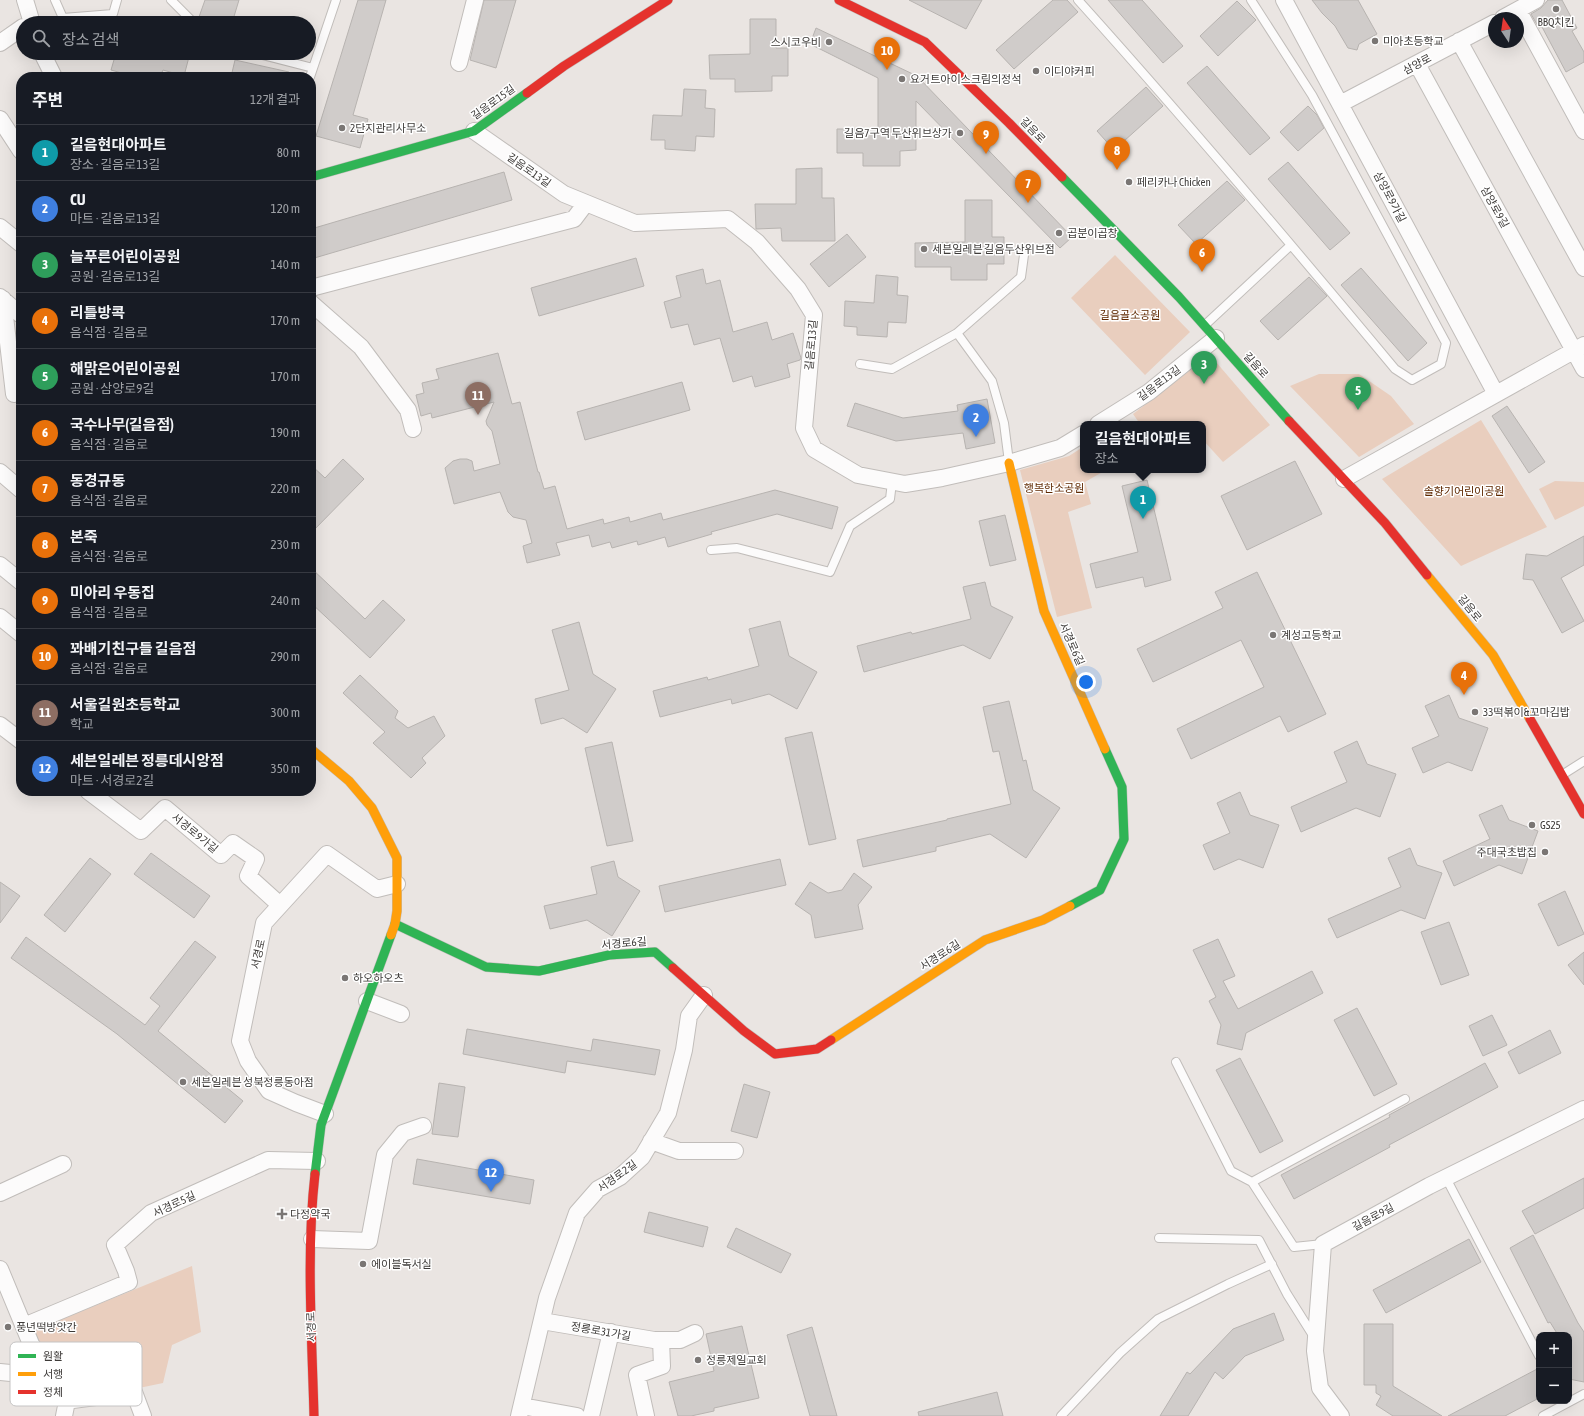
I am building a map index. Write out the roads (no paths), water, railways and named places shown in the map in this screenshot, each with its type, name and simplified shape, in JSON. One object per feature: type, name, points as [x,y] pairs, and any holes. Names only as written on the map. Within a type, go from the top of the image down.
[{"type":"street","points":[[25,0],[28,16]]},
{"type":"street","points":[[459,63],[475,0]]},
{"type":"street","name":"길음로15길","points":[[316,176],[474,131],[564,66],[668,0]]},
{"type":"street","name":"길음로","points":[[839,0],[925,42],[1009,123],[1179,297],[1282,413],[1385,523],[1493,655],[1584,814]]},
{"type":"street","name":"삼양로9가길","points":[[1284,0],[1496,394]]},
{"type":"street","points":[[1514,12],[1536,0]]},
{"type":"street","points":[[1518,10],[1584,131]]},
{"type":"street","name":"삼양로","points":[[1340,104],[1488,26]]},
{"type":"street","points":[[0,43],[16,32]]},
{"type":"street","points":[[1459,41],[1584,268]]},
{"type":"street","points":[[46,60],[52,72]]},
{"type":"street","name":"삼양로9길","points":[[1417,64],[1579,348],[1584,369]]},
{"type":"street","points":[[0,119],[16,143]]},
{"type":"street","name":"길음로13길","points":[[474,131],[564,194],[586,203],[635,222],[728,219],[757,242],[798,289],[814,315],[804,428],[814,449],[858,475],[905,484],[942,478],[1009,463],[1060,448],[1080,436]]},
{"type":"street","points":[[316,287],[574,219],[586,203]]},
{"type":"street","points":[[0,227],[16,240]]},
{"type":"street","points":[[2,298],[16,311]]},
{"type":"street","points":[[2,298],[16,385]]},
{"type":"street","points":[[316,307],[361,347],[408,410],[413,430]]},
{"type":"street","name":"길음로13길","points":[[1103,421],[1149,392],[1216,338]]},
{"type":"street","points":[[1344,479],[1579,348]]},
{"type":"street","points":[[0,381],[16,395]]},
{"type":"street","name":"서경로6길","points":[[395,924],[486,967],[539,971],[609,955],[655,952],[744,1031],[775,1054],[817,1049],[985,940],[1043,920],[1100,890],[1124,839],[1122,787],[1044,611],[1009,463]]},
{"type":"street","points":[[0,472],[16,486]]},
{"type":"street","points":[[0,565],[16,578]]},
{"type":"street","points":[[0,617],[16,630]]},
{"type":"street","points":[[0,725],[16,737]]},
{"type":"street","name":"서경로","points":[[314,1416],[311,1309],[312,1203],[321,1124],[395,924],[397,911],[397,858],[372,808],[349,781],[316,753]]},
{"type":"street","name":"서경로9가길","points":[[95,796],[141,831],[165,808],[221,855],[233,843],[256,859],[248,876],[280,905]]},
{"type":"street","name":"서경로","points":[[325,1114],[296,1104],[269,1090],[248,1061],[240,1041],[264,923],[327,854],[377,889],[397,884]]},
{"type":"street","name":"서경로2길","points":[[577,1416],[520,1411],[547,1298],[577,1213],[598,1189],[620,1177],[642,1157],[668,1113],[684,1050],[689,1016],[704,996]]},
{"type":"street","points":[[367,1001],[401,1014]]},
{"type":"street","name":"길음로9길","points":[[1323,1244],[1446,1178],[1584,1110]]},
{"type":"street","points":[[312,1238],[369,1241],[385,1154],[403,1133],[423,1126]]},
{"type":"street","points":[[651,1141],[679,1151],[735,1152]]},
{"type":"street","name":"서경로5길","points":[[24,1326],[128,1282],[126,1272],[115,1245],[151,1213],[268,1160],[317,1160]]},
{"type":"street","points":[[0,1193],[63,1164]]},
{"type":"street","points":[[1323,1244],[1315,1351],[1320,1388],[1341,1416]]},
{"type":"street","points":[[0,1269],[30,1342]]},
{"type":"street","name":"정릉로31가길","points":[[542,1321],[661,1340],[680,1340],[695,1333]]},
{"type":"street","points":[[591,1416],[611,1332]]},
{"type":"street","points":[[646,1416],[637,1375],[662,1366],[661,1340]]},
{"type":"street","points":[[0,1372],[10,1373]]},
{"type":"street","points":[[139,1406],[143,1416]]},
{"type":"lane","points":[[55,0],[62,16]]},
{"type":"lane","points":[[88,16],[113,14],[118,0]]},
{"type":"lane","points":[[172,0],[187,16]]},
{"type":"lane","points":[[316,59],[336,0]]},
{"type":"lane","points":[[1078,0],[1187,122],[1395,369],[1412,380],[1441,364],[1446,343],[1312,96],[1251,0]]},
{"type":"lane","points":[[282,60],[313,68]]},
{"type":"lane","points":[[312,72],[316,60]]},
{"type":"lane","points":[[1205,326],[1291,244]]},
{"type":"lane","points":[[860,364],[892,369],[957,333],[1021,277],[1024,255]]},
{"type":"lane","points":[[957,333],[992,381],[1004,423],[1009,463]]},
{"type":"lane","points":[[711,550],[738,548],[830,572],[850,526],[890,499],[892,482]]},
{"type":"lane","points":[[1562,775],[1584,762]]},
{"type":"lane","points":[[1176,1062],[1231,1171],[1252,1182],[1294,1247],[1323,1244]]},
{"type":"lane","points":[[1252,1182],[1405,1099]]},
{"type":"lane","points":[[1446,1178],[1536,1350]]},
{"type":"lane","points":[[1160,1238],[1259,1240],[1288,1294],[1316,1339]]},
{"type":"lane","points":[[1061,1416],[1120,1352],[1158,1319],[1272,1264]]},
{"type":"lane","points":[[1572,1399],[1584,1394]]},
{"type":"lane","points":[[1543,1416],[1561,1404]]},
{"type":"place","name":"BBQ치킨","points":[[1556,9]]},
{"type":"place","name":"미아초등학교","points":[[1375,41]]},
{"type":"place","name":"스시코우비","points":[[829,42]]},
{"type":"place","name":"꽈배기친구들 길음점","points":[[887,70]]},
{"type":"place","name":"이디야커피","points":[[1036,71]]},
{"type":"place","name":"요거트아이스크림의정석","points":[[902,79]]},
{"type":"place","name":"2단지관리사무소","points":[[342,128]]},
{"type":"place","name":"길음7구역 두산위브상가","points":[[960,133]]},
{"type":"place","name":"미아리 우동집","points":[[986,154]]},
{"type":"place","name":"본죽","points":[[1117,170]]},
{"type":"place","name":"페리카나 Chicken","points":[[1129,182]]},
{"type":"place","name":"동경규동","points":[[1028,203]]},
{"type":"place","name":"곱분이곱창","points":[[1059,233]]},
{"type":"place","name":"세븐일레븐 길음두산위브점","points":[[924,249]]},
{"type":"place","name":"국수나무(길음점)","points":[[1202,272]]},
{"type":"place","name":"늘푸른어린이공원","points":[[1204,384]]},
{"type":"place","name":"해맑은어린이공원","points":[[1358,410]]},
{"type":"place","name":"서울길원초등학교","points":[[478,415]]},
{"type":"place","name":"CU","points":[[976,437]]},
{"type":"place","name":"길음현대아파트","points":[[1143,519]]},
{"type":"place","name":"계성고등학교","points":[[1273,635]]},
{"type":"place","name":"리틀방콕","points":[[1464,695]]},
{"type":"place","name":"33떡볶이&꼬마김밥","points":[[1475,712]]},
{"type":"place","name":"GS25","points":[[1532,825]]},
{"type":"place","name":"주대국초밥집","points":[[1545,852]]},
{"type":"place","name":"하오하오츠","points":[[345,978]]},
{"type":"place","name":"세븐일레븐 성북정릉동아점","points":[[183,1082]]},
{"type":"place","name":"세븐일레븐 정릉데시앙점","points":[[491,1192]]},
{"type":"place","name":"다정약국","points":[[282,1214]]},
{"type":"place","name":"에이블독서실","points":[[363,1264]]},
{"type":"place","name":"풍년떡방앗간","points":[[8,1327]]},
{"type":"place","name":"정릉제일교회","points":[[698,1360]]},
{"type":"park label","name":"길음골소공원","points":[[1130,315]]},
{"type":"park label","name":"행복한소공원","points":[[1054,488]]},
{"type":"park label","name":"솔향기어린이공원","points":[[1464,491]]}]
